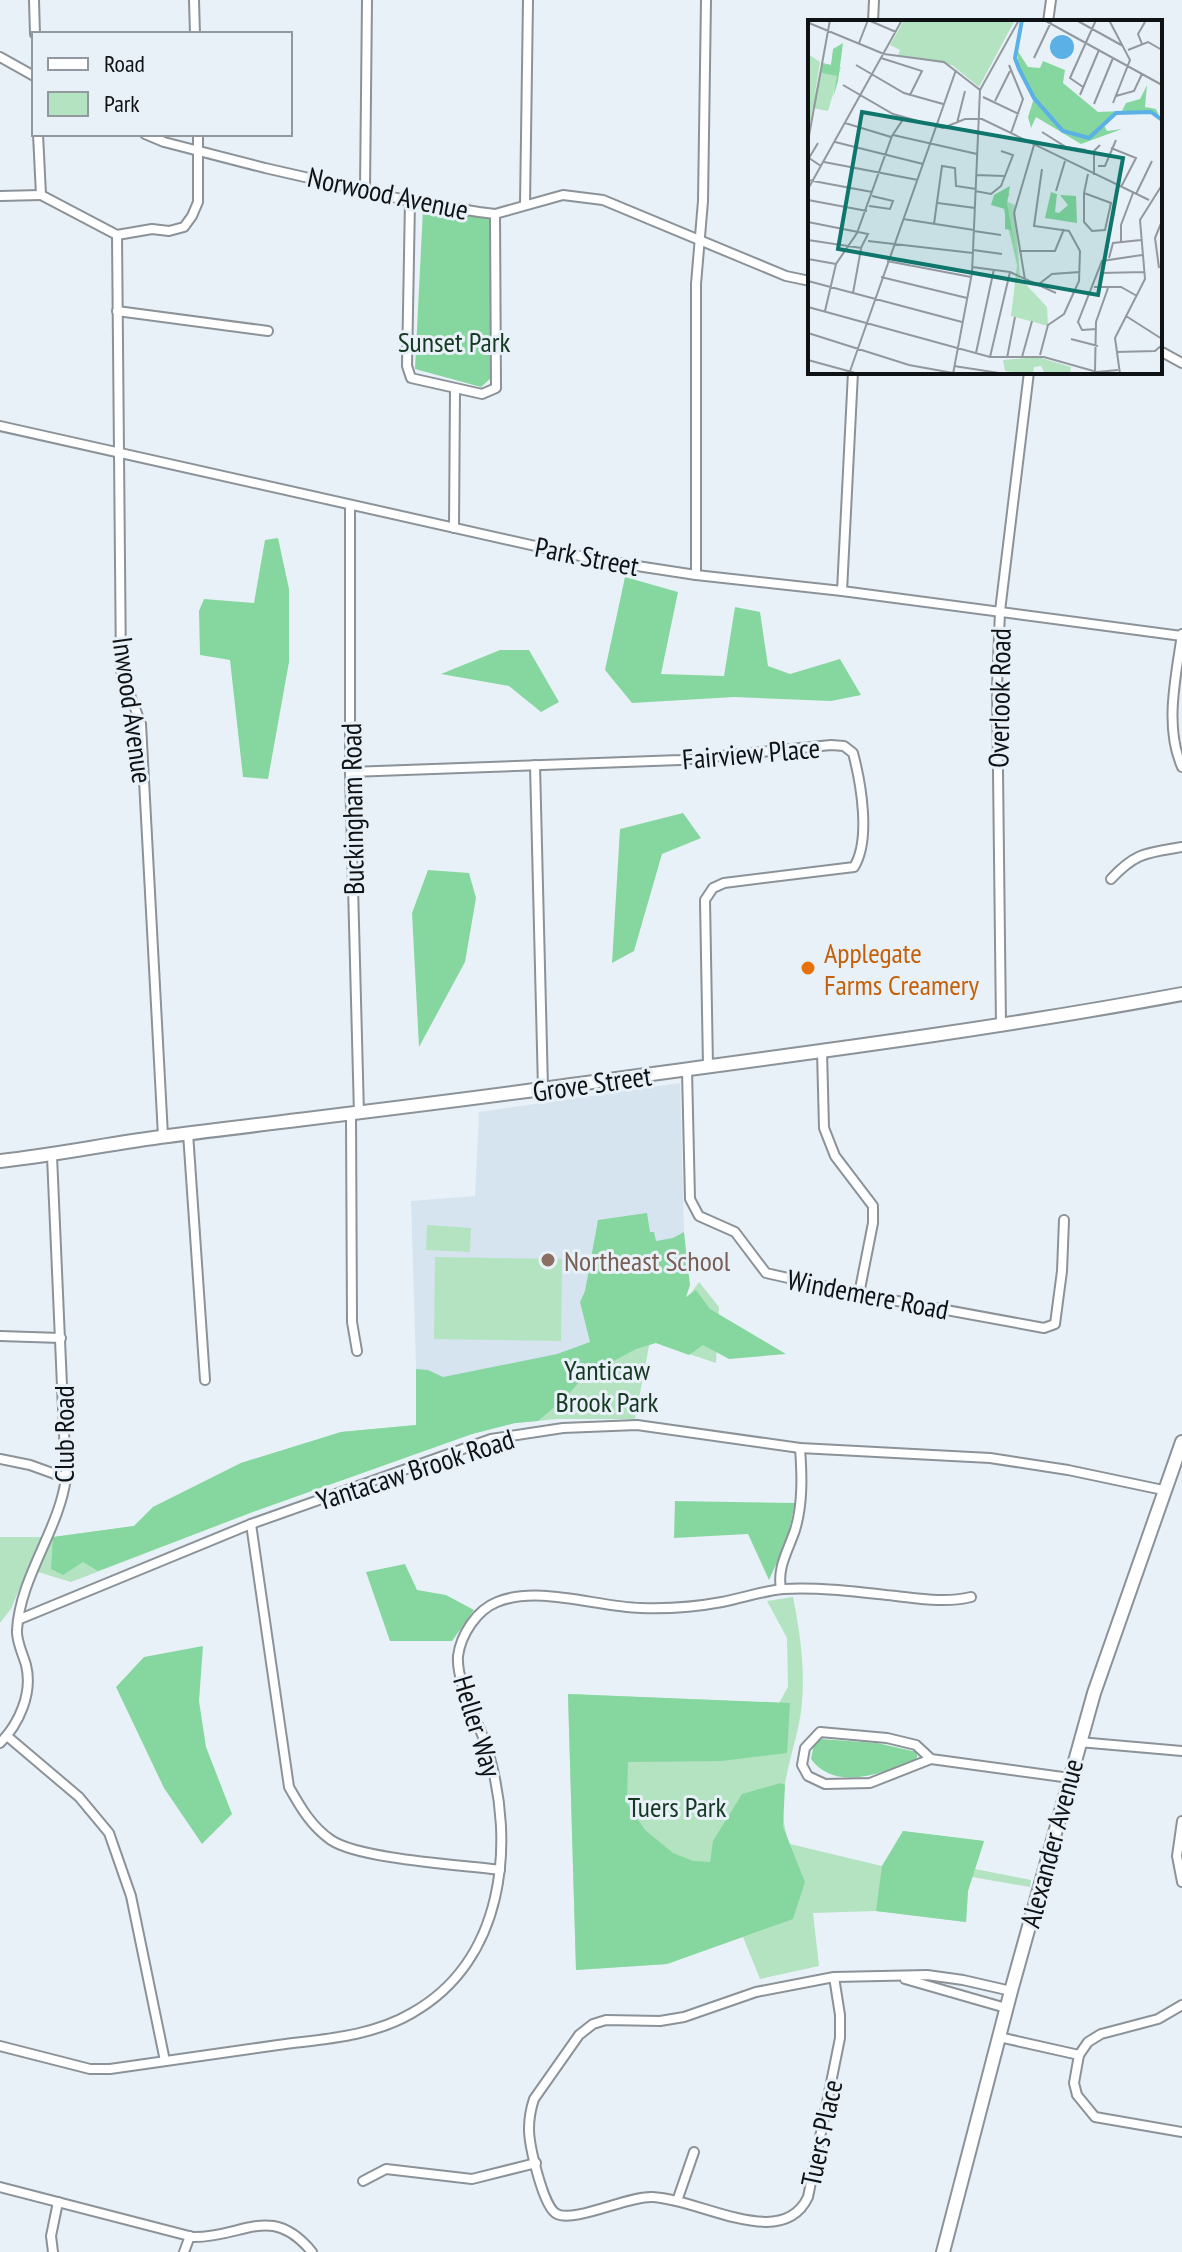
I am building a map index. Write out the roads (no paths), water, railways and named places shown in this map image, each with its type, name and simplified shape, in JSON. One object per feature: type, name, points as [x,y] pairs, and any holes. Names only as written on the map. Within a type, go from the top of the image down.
[{"type":"main road","name":"Grove Street","points":[[0,1161],[52,1156],[163,1136],[355,1114],[822,1051],[1182,994]]},
{"type":"main road","name":"Alexander Avenue","points":[[943,2252],[1079,1742],[1182,1442]]},
{"type":"street","points":[[34,0],[35,32]]},
{"type":"street","points":[[194,0],[195,32]]},
{"type":"street","points":[[365,189],[367,0]]},
{"type":"street","points":[[525,205],[528,0]]},
{"type":"street","points":[[696,575],[699,239],[703,201],[706,0]]},
{"type":"street","points":[[873,20],[874,0]]},
{"type":"street","points":[[1048,20],[1051,0]]},
{"type":"street","points":[[0,57],[32,75]]},
{"type":"street","points":[[38,136],[41,195]]},
{"type":"street","name":"Norwood Avenue","points":[[151,136],[199,151],[410,201],[495,214],[563,195],[603,200],[786,276],[808,281]]},
{"type":"street","points":[[0,196],[41,195],[117,235],[184,227],[198,202],[198,136]]},
{"type":"street","points":[[410,201],[407,366],[411,378],[482,394],[496,388],[495,214]]},
{"type":"street","name":"Inwood Avenue","points":[[117,235],[121,671],[141,724],[163,1136]]},
{"type":"street","points":[[117,311],[268,331]]},
{"type":"street","points":[[1162,352],[1182,363]]},
{"type":"street","points":[[842,591],[853,374]]},
{"type":"street","name":"Overlook Road","points":[[1001,1025],[997,687],[1000,611],[1029,374]]},
{"type":"street","points":[[454,528],[455,389]]},
{"type":"street","name":"Park Street","points":[[0,426],[598,560],[1182,635]]},
{"type":"street","name":"Buckingham Road","points":[[350,505],[355,1114],[352,1322],[357,1351]]},
{"type":"street","points":[[1182,635],[1173,702],[1173,728],[1182,767]]},
{"type":"street","name":"Fairview Place","points":[[350,772],[680,760],[831,745],[844,746],[853,753],[863,843],[854,867],[724,883],[713,888],[705,900],[708,1066]]},
{"type":"street","points":[[535,765],[543,1089]]},
{"type":"street","points":[[1111,879],[1128,861],[1143,854],[1182,847]]},
{"type":"street","points":[[822,1051],[824,1128],[835,1156],[873,1206],[873,1223],[859,1294]]},
{"type":"street","name":"Windemere Road","points":[[687,1070],[690,1199],[699,1216],[735,1232],[766,1273],[859,1294],[1044,1328],[1055,1324],[1062,1271],[1064,1220]]},
{"type":"street","points":[[188,1133],[205,1380]]},
{"type":"street","name":"Club Road","points":[[4,1740],[20,1714],[26,1696],[27,1669],[17,1631],[25,1596],[63,1500],[66,1478],[52,1156]]},
{"type":"street","points":[[0,1336],[61,1338]]},
{"type":"street","name":"Yantacaw Brook Road","points":[[20,1619],[251,1524],[491,1439],[563,1428],[637,1425],[800,1448],[990,1458],[1163,1490]]},
{"type":"street","points":[[781,1589],[778,1573],[795,1528],[800,1502],[800,1448]]},
{"type":"street","points":[[0,1459],[30,1465],[66,1478]]},
{"type":"street","points":[[251,1524],[289,1787],[309,1822],[333,1842],[371,1854],[500,1870]]},
{"type":"street","name":"Heller Way","points":[[0,2046],[90,2069],[110,2069],[360,2033],[412,2013],[449,1985],[477,1949],[492,1915],[500,1870],[501,1826],[495,1782],[488,1751],[460,1673],[458,1656],[463,1638],[472,1623],[497,1602],[522,1596],[638,1608],[688,1607],[781,1589],[827,1589],[951,1601],[971,1597]]},
{"type":"street","points":[[931,1759],[916,1745],[887,1738],[820,1732],[805,1748],[802,1765],[808,1776],[825,1784],[870,1783],[931,1759],[1070,1778]]},
{"type":"street","points":[[4,1740],[79,1797],[109,1833],[131,1896],[165,2061]]},
{"type":"street","points":[[1079,1742],[1182,1751]]},
{"type":"street","points":[[1182,1821],[1177,1856],[1182,1882]]},
{"type":"street","points":[[834,1977],[939,1977],[1011,1991]]},
{"type":"street","name":"Tuers Place","points":[[834,1977],[840,2038],[808,2197],[801,2211],[785,2227],[759,2232],[677,2201],[643,2197],[574,2215],[561,2216],[548,2206],[529,2137],[531,2107],[579,2035],[593,2024],[606,2020],[660,2021],[684,2017],[756,1992],[834,1977]]},
{"type":"street","points":[[900,1977],[1006,2008]]},
{"type":"street","points":[[1182,2005],[1158,2019],[1101,2034],[1088,2042],[1079,2055],[1074,2083],[1077,2095],[1095,2117],[1182,2132]]},
{"type":"street","points":[[999,2037],[1079,2055]]},
{"type":"street","points":[[677,2201],[694,2152]]},
{"type":"street","points":[[363,2181],[386,2169],[472,2179],[536,2163]]},
{"type":"street","points":[[0,2187],[190,2236],[204,2237],[254,2225],[270,2225],[287,2229],[312,2252]]},
{"type":"street","points":[[53,2252],[51,2236],[58,2202]]},
{"type":"street","points":[[184,2252],[190,2236]]},
{"type":"place","name":"Applegate Farms Creamery","points":[[808,968]]},
{"type":"place","name":"Northeast School","points":[[548,1260]]},
{"type":"park label","name":"Sunset Park","points":[[454,341]]},
{"type":"park label","name":"Yanticaw Brook Park","points":[[607,1385]]},
{"type":"park label","name":"Tuers Park","points":[[677,1806]]}]
